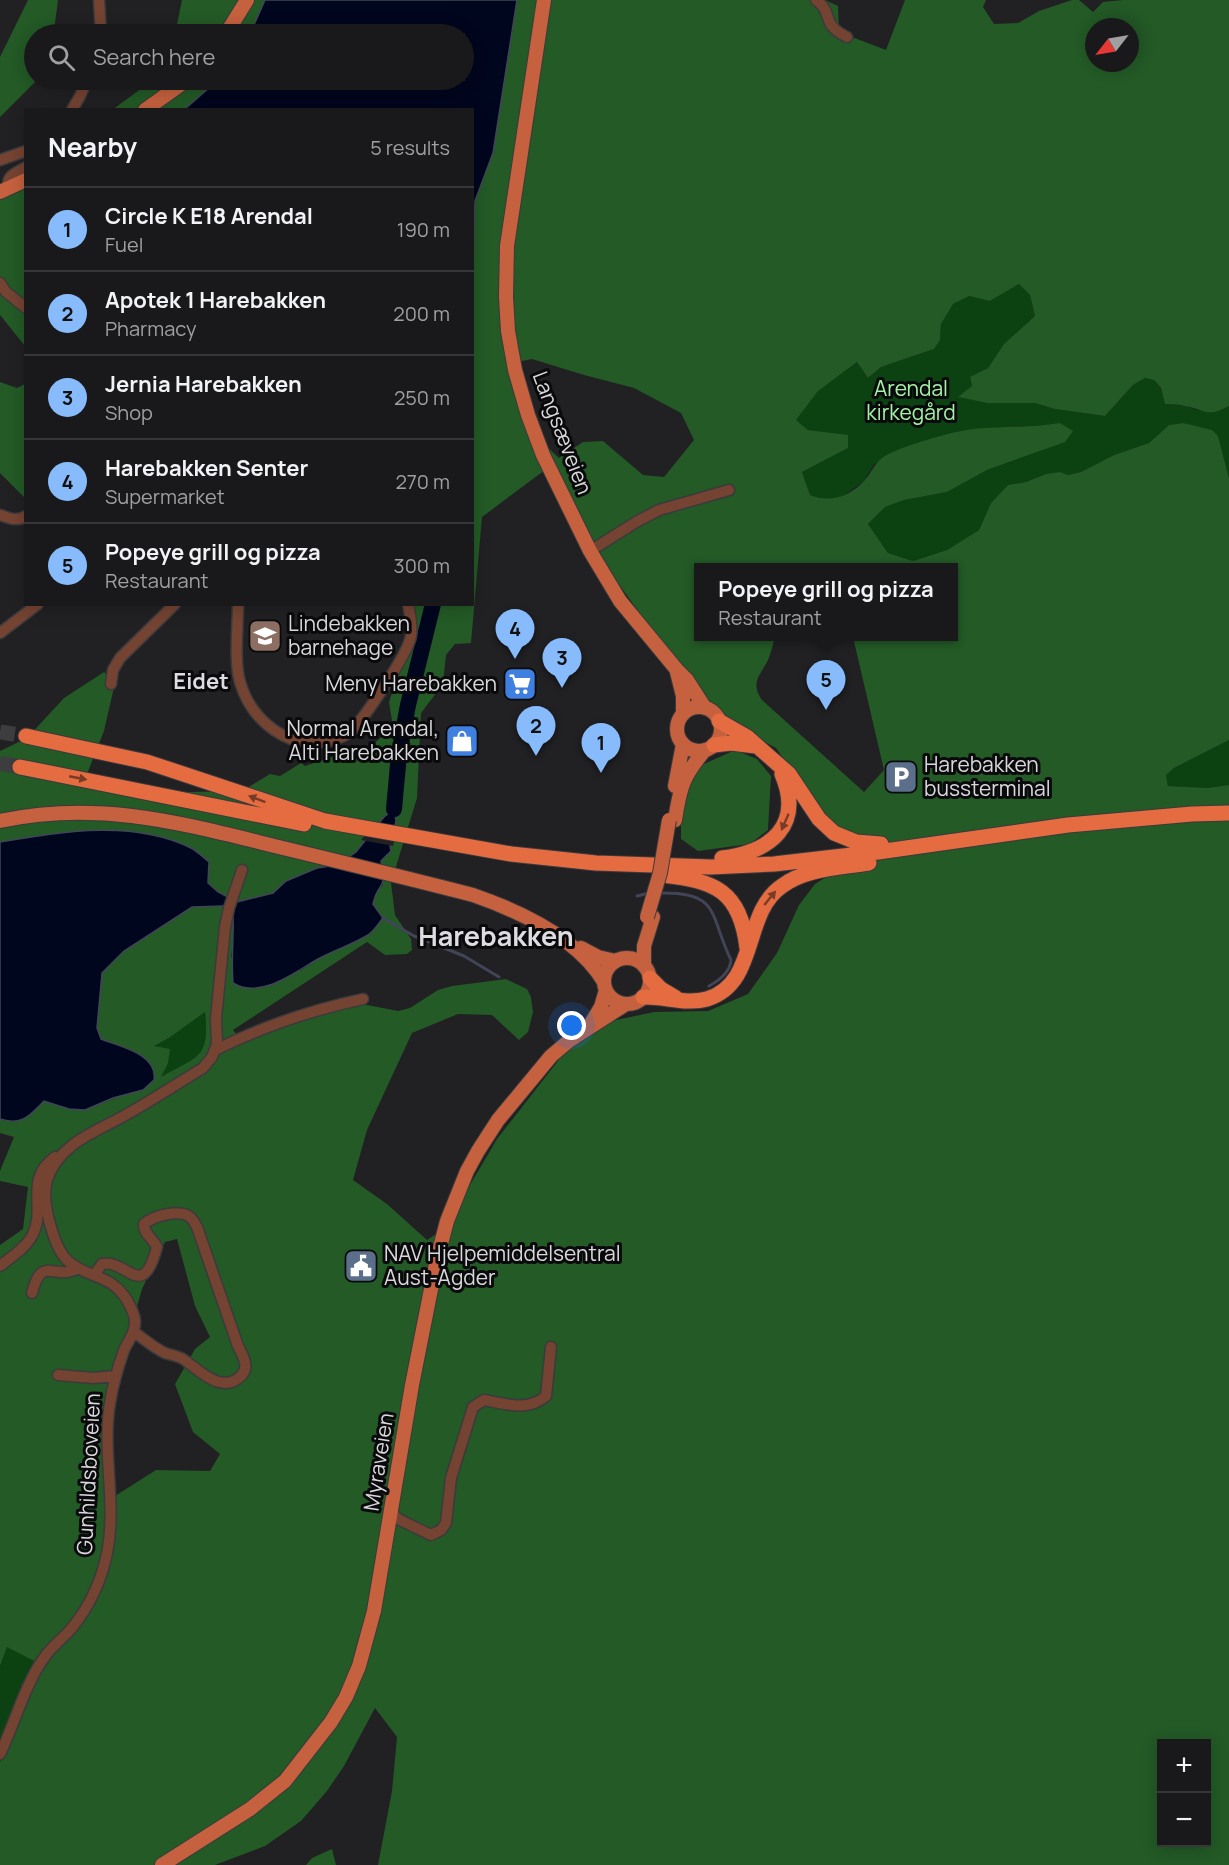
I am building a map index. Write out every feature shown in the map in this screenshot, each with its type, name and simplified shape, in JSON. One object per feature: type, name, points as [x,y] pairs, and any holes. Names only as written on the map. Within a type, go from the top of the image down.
[{"type":"highway","points":[[719,721],[747,737],[789,774],[819,819],[844,838],[869,845],[950,841]]},
{"type":"highway","points":[[26,736],[147,762],[352,830]]},
{"type":"highway","points":[[710,747],[731,742],[756,746]]},
{"type":"highway","points":[[642,869],[740,856],[766,845],[781,830],[789,811],[788,787],[779,766]]},
{"type":"highway","points":[[20,767],[561,868],[757,871],[878,861]]},
{"type":"highway","points":[[642,869],[774,864],[1089,823],[1229,813]]},
{"type":"highway","points":[[643,997],[681,1000],[708,999],[726,989],[738,975],[764,904],[780,887],[804,874],[1069,833],[1229,822]]},
{"type":"highway","points":[[642,869],[691,878],[709,883],[719,890],[733,903],[741,918],[747,951]]},
{"type":"highway","points":[[647,972],[661,989],[681,1000]]},
{"type":"main road","points":[[232,24],[247,0]]},
{"type":"main road","name":"Langsæveien","points":[[544,0],[510,214],[506,274],[508,331],[515,370],[528,415],[545,458],[590,551],[620,601],[687,680],[705,708]]},
{"type":"main road","points":[[148,108],[173,90]]},
{"type":"main road","points":[[4,190],[24,181]]},
{"type":"main road","name":"Langsæveien","points":[[677,670],[682,689],[683,714]]},
{"type":"main road","points":[[438,884],[496,903],[534,921],[578,952],[593,966],[614,1000],[626,1004],[634,1003],[643,997],[648,989],[644,946],[683,780],[691,766],[710,747],[720,734],[719,721],[705,708],[693,708],[683,714],[677,729],[683,744],[693,750],[710,747]]},
{"type":"main road","points":[[672,820],[683,744]]},
{"type":"main road","points":[[0,816],[69,807],[126,810],[170,817],[478,892],[507,903],[536,918],[586,951],[606,959],[635,959],[647,972]]},
{"type":"main road","points":[[0,821],[61,812],[121,814],[177,823],[295,849]]},
{"type":"main road","points":[[605,986],[607,968],[635,946],[650,917]]},
{"type":"main road","name":"Myraveien","points":[[587,1029],[601,1007],[605,986]]},
{"type":"main road","name":"Myraveien","points":[[162,1865],[250,1809],[285,1781],[331,1722],[346,1697],[359,1665],[374,1611],[437,1259],[447,1221],[459,1191],[478,1151],[498,1120],[551,1056],[626,1004]]},
{"type":"street","points":[[99,0],[100,24]]},
{"type":"street","points":[[816,0],[826,9],[828,23],[832,28],[847,37]]},
{"type":"street","points":[[73,108],[83,90]]},
{"type":"street","points":[[0,160],[24,152]]},
{"type":"street","points":[[4,190],[8,177],[24,168]]},
{"type":"street","points":[[0,283],[6,292],[24,306]]},
{"type":"street","points":[[590,551],[659,510],[729,490]]},
{"type":"street","points":[[0,515],[15,520],[24,517]]},
{"type":"street","points":[[0,633],[35,606]]},
{"type":"street","points":[[111,684],[113,670],[120,658],[172,606]]},
{"type":"street","points":[[238,606],[238,676],[249,704],[261,720],[277,733],[289,739],[307,743],[335,740],[350,732],[398,665],[411,637],[408,606]]},
{"type":"street","points":[[0,1266],[32,1236],[37,1223],[36,1187],[39,1175],[49,1161],[79,1139],[128,1114],[203,1068],[213,1057],[217,1044],[216,1018],[230,902],[242,870]]},
{"type":"street","points":[[215,1050],[278,1023],[363,999]]},
{"type":"street","points":[[65,1150],[53,1167],[47,1181],[45,1208],[53,1234],[66,1259],[78,1268],[112,1283],[131,1308],[135,1321],[134,1332],[165,1353],[181,1358],[205,1377],[216,1382],[235,1380],[243,1374],[246,1367],[245,1358],[238,1346],[197,1227],[191,1218],[186,1215],[172,1214],[157,1216],[144,1224],[143,1229],[157,1247],[147,1272],[133,1275],[108,1263],[98,1267],[95,1274]]},
{"type":"street","points":[[32,1293],[36,1278],[40,1273],[49,1270],[71,1272],[78,1268]]},
{"type":"street","name":"Gunhildsboveien","points":[[0,1754],[34,1674],[46,1655],[90,1603],[101,1575],[108,1546],[110,1507],[109,1405],[115,1376],[134,1332]]},
{"type":"street","points":[[392,1514],[431,1535],[441,1530],[446,1523],[451,1478],[473,1407],[484,1400],[523,1407],[546,1396],[552,1347]]},
{"type":"street","points":[[58,1375],[93,1378],[115,1376]]},
{"type":"green space","points":[[28,0],[58,0],[55,24],[24,24],[24,90],[27,90],[0,117],[0,57]]},
{"type":"green space","points":[[182,0],[265,0],[254,24],[177,24]]},
{"type":"green space","points":[[517,0],[825,0],[838,6],[839,32],[886,50],[905,0],[986,0],[983,7],[994,24],[1018,23],[1039,11],[1072,0],[1079,0],[1093,12],[1103,2],[1123,0],[1229,0],[1229,406],[1216,412],[1207,412],[1183,405],[1165,404],[1161,388],[1154,380],[1145,378],[1133,385],[1105,416],[1055,409],[1035,403],[987,403],[958,397],[972,386],[970,377],[988,368],[1004,344],[1035,316],[1030,295],[1019,284],[990,301],[969,296],[953,304],[941,324],[940,340],[934,349],[881,367],[868,378],[857,362],[818,391],[796,420],[808,430],[848,435],[848,448],[802,472],[810,495],[825,498],[846,495],[858,487],[878,462],[887,455],[943,435],[973,429],[1060,423],[1073,431],[1065,442],[987,470],[947,492],[904,500],[885,507],[868,524],[888,553],[913,561],[947,550],[979,530],[991,503],[1008,485],[1026,482],[1046,474],[1060,472],[1068,475],[1081,472],[1114,455],[1149,443],[1169,425],[1183,423],[1212,430],[1218,436],[1229,478],[1229,740],[1174,768],[1166,775],[1168,786],[1208,788],[1229,785],[1229,1865],[378,1865],[392,1791],[397,1737],[375,1708],[344,1766],[327,1791],[301,1821],[265,1846],[215,1865],[0,1865],[0,1762],[12,1738],[40,1664],[7,1647],[0,1666],[0,1245],[23,1229],[28,1187],[0,1181],[0,1171],[14,1137],[0,1133],[0,1119],[14,1121],[25,1118],[44,1101],[85,1110],[128,1093],[129,1049],[101,1040],[97,1028],[102,973],[124,951],[192,907],[224,906],[233,910],[234,935],[231,957],[300,971],[317,960],[373,904],[375,894],[383,885],[381,861],[390,846],[396,821],[394,809],[384,817],[356,852],[337,865],[317,868],[286,881],[273,893],[237,902],[218,892],[208,883],[209,862],[193,848],[65,832],[0,842],[0,751],[27,738],[64,698],[104,672],[115,683],[104,731],[85,779],[134,788],[189,792],[235,791],[247,788],[270,774],[280,776],[301,763],[305,766],[344,753],[363,753],[393,727],[389,702],[401,667],[408,613],[406,606],[474,606],[475,201],[493,153]],"holes":[[[532,359],[634,388],[681,413],[694,440],[664,477],[643,475],[603,441],[583,442],[559,458],[542,442],[512,363]],[[549,467],[618,583],[702,699],[737,727],[776,748],[826,820],[859,856],[815,884],[799,905],[777,953],[748,994],[708,1011],[654,1012],[602,1023],[561,1057],[497,1139],[444,1229],[427,1240],[387,1204],[353,1180],[367,1130],[412,1033],[458,1014],[492,1015],[519,1040],[528,1032],[533,1012],[531,997],[527,989],[506,979],[452,986],[438,990],[410,1008],[398,1011],[362,1004],[289,1017],[240,1038],[233,1030],[367,942],[385,955],[407,954],[412,950],[411,939],[395,915],[391,883],[417,798],[421,713],[443,684],[446,655],[455,644],[471,643],[482,517]],[[694,563],[958,563],[958,641],[854,641],[884,770],[864,792],[758,694],[759,675],[769,657],[774,641],[694,641]],[[205,1012],[205,1039],[199,1054],[161,1077],[168,1063],[170,1049],[154,1046]],[[177,1239],[195,1306],[210,1337],[195,1349],[175,1384],[193,1432],[220,1454],[210,1471],[156,1470],[115,1496],[110,1443],[113,1391],[142,1289],[165,1242]]]},
{"type":"green space","points":[[139,90],[207,90],[186,108],[115,108]]},
{"type":"green space","points":[[24,175],[24,345],[0,315],[0,187]]},
{"type":"green space","name":"Arendal kirkegård","points":[[1019,284],[1030,295],[1035,316],[1004,344],[988,368],[970,377],[972,386],[959,397],[987,403],[1035,403],[1055,409],[1105,416],[1133,385],[1145,378],[1154,380],[1161,389],[1165,404],[1186,406],[1196,410],[1221,410],[1229,406],[1229,478],[1218,436],[1183,423],[1169,425],[1149,443],[1114,455],[1081,472],[1068,475],[1060,472],[1046,474],[1026,482],[1008,485],[991,503],[979,530],[947,550],[913,561],[888,553],[868,524],[885,507],[904,500],[947,492],[987,470],[1037,452],[1060,423],[1038,427],[971,430],[951,434],[874,464],[864,481],[840,498],[821,499],[810,495],[802,472],[848,448],[834,434],[808,430],[796,420],[817,391],[857,362],[868,378],[881,367],[934,349],[940,340],[941,324],[953,304],[969,296],[990,301]]},
{"type":"green space","points":[[0,382],[17,388],[24,384],[24,497],[0,473]]},
{"type":"green space","points":[[1229,740],[1229,785],[1208,788],[1168,786],[1166,775],[1174,768]]},
{"type":"green space","points":[[735,750],[757,759],[771,776],[768,830],[750,844],[698,851],[681,839],[681,811],[695,768]]},
{"type":"green space","points":[[205,1012],[206,1040],[199,1055],[160,1078],[153,1047]]},
{"type":"green space","points":[[7,1646],[40,1664],[12,1738],[0,1762],[0,1666]]},
{"type":"green space","points":[[332,1849],[336,1865],[306,1865],[312,1858]]},
{"type":"water","points":[[265,0],[517,0],[493,153],[475,201],[474,232],[474,108],[186,108],[207,90],[474,90],[474,24],[254,24]]},
{"type":"water","points":[[394,809],[396,821],[390,846],[391,851],[381,861],[383,882],[373,904],[383,918],[370,933],[277,982],[254,988],[243,987],[233,983],[233,911],[224,906],[192,907],[124,951],[102,973],[97,1028],[101,1039],[144,1058],[154,1071],[154,1080],[143,1090],[113,1098],[85,1110],[69,1109],[44,1101],[25,1118],[14,1121],[0,1119],[0,842],[96,830],[145,833],[193,849],[209,862],[208,883],[218,892],[237,902],[273,893],[286,881],[317,868],[337,865],[356,852],[384,817]]},
{"type":"pier","points":[[373,826],[397,831],[393,846],[361,840]]},
{"type":"waterway","points":[[394,809],[399,754],[408,705],[433,606]]},
{"type":"waterway","points":[[637,896],[649,893]]},
{"type":"waterway","points":[[658,893],[693,896],[703,901],[715,918],[731,960],[724,975],[709,986]]},
{"type":"waterway","points":[[383,918],[414,936],[464,956],[499,977]]},
{"type":"tunnel","points":[[0,732],[26,736]]},
{"type":"tunnel","points":[[0,763],[20,767]]},
{"type":"place","name":"Lindebakken barnehage","points":[[265,636]]},
{"type":"place","name":"Harebakken Senter","points":[[515,659]]},
{"type":"place","name":"Meny Harebakken","points":[[520,684]]},
{"type":"place","name":"Jernia Harebakken","points":[[562,688]]},
{"type":"place","name":"Popeye grill og pizza","points":[[826,710]]},
{"type":"place","name":"Normal Arendal, Alti Harebakken","points":[[462,741]]},
{"type":"place","name":"Apotek 1 Harebakken","points":[[536,756]]},
{"type":"place","name":"Circle K E18 Arendal","points":[[601,773]]},
{"type":"place","name":"Harebakken bussterminal","points":[[901,777]]},
{"type":"place","name":"NAV Hjelpemiddelsentral Aust-Agder","points":[[361,1266]]},
{"type":"district","name":"Eidet","points":[[201,681]]},
{"type":"district","name":"Harebakken","points":[[496,937]]}]
